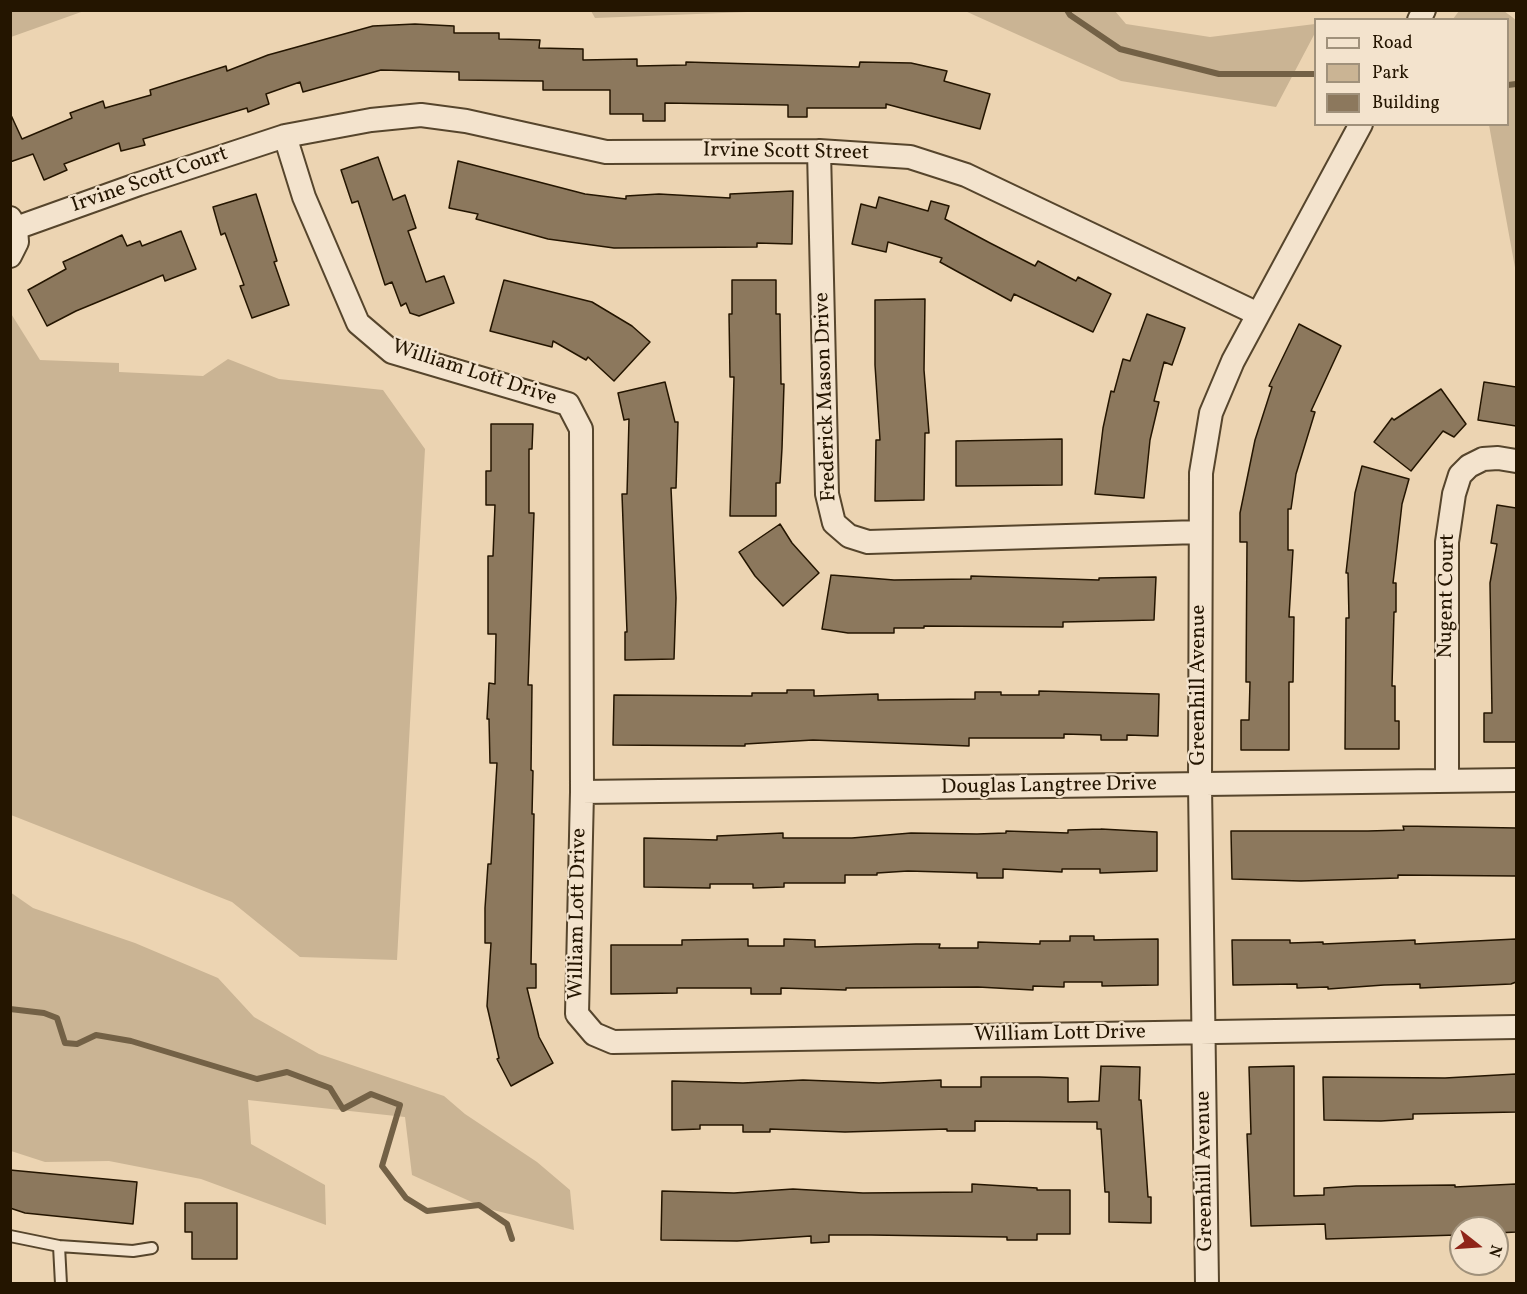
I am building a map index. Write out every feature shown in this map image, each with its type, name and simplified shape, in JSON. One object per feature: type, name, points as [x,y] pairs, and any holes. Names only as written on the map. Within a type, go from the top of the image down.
[{"type":"street","name":"Irvine Scott Street","points":[[285,136],[371,120],[421,115],[466,121],[606,152],[819,151],[910,157],[966,175],[1258,314]]},
{"type":"street","name":"Greenhill Avenue","points":[[1207,1284],[1200,785],[1199,532],[1201,473],[1211,413],[1233,361],[1360,126]]},
{"type":"street","name":"Irvine Scott Court","points":[[10,256],[17,242],[13,223],[285,136]]},
{"type":"street","name":"William Lott Drive","points":[[285,136],[304,197],[358,323],[392,352],[568,404],[581,429],[582,792],[577,1014],[594,1034],[613,1042],[1516,1027]]},
{"type":"street","name":"Frederick Mason Drive","points":[[819,151],[827,494],[834,523],[849,536],[868,542],[1199,532]]},
{"type":"street","name":"Nugent Court","points":[[1447,781],[1447,542],[1454,494],[1461,475],[1469,466],[1482,459],[1516,461]]},
{"type":"street","name":"Douglas Langtree Drive","points":[[582,792],[1516,780]]},
{"type":"lane","points":[[10,1236],[59,1246],[133,1251],[152,1248]]},
{"type":"lane","points":[[59,1246],[61,1284]]},
{"type":"green space","points":[[11,10],[84,10],[84,11],[11,37]]},
{"type":"green space","points":[[591,11],[773,11],[595,18]]},
{"type":"green space","points":[[965,11],[1115,11],[1126,24],[1210,37],[1314,24],[1314,35],[1276,107],[1121,81]]},
{"type":"green space","points":[[1459,11],[1504,11],[1516,20],[1516,273],[1489,126],[1509,126],[1509,18],[1454,18]]},
{"type":"green space","points":[[10,312],[40,360],[119,363],[119,372],[203,376],[228,359],[279,379],[383,390],[425,449],[397,960],[300,957],[232,902],[11,815]]},
{"type":"green space","points":[[10,892],[33,908],[135,943],[218,978],[254,1017],[319,1054],[444,1096],[465,1114],[537,1162],[570,1190],[574,1230],[485,1208],[412,1175],[405,1117],[248,1100],[251,1144],[325,1185],[326,1225],[201,1179],[109,1161],[45,1162],[11,1151]]},
{"type":"building","points":[[415,24],[454,26],[454,33],[499,33],[499,39],[540,40],[539,48],[583,49],[583,60],[637,59],[637,66],[686,65],[686,62],[859,67],[860,62],[911,63],[947,71],[944,81],[990,94],[980,129],[886,104],[886,108],[807,108],[807,117],[788,117],[788,105],[665,103],[665,121],[643,121],[643,114],[610,114],[610,90],[543,90],[543,81],[459,80],[459,72],[381,70],[303,92],[300,82],[266,94],[269,104],[248,112],[247,108],[143,139],[145,145],[121,151],[119,143],[64,164],[67,170],[44,180],[33,154],[10,162],[10,113],[22,139],[72,118],[70,113],[103,101],[105,108],[151,95],[150,90],[226,66],[227,71],[268,55],[373,26]]},
{"type":"building","points":[[378,157],[393,200],[405,195],[416,228],[408,231],[426,282],[444,276],[454,303],[419,316],[410,313],[406,303],[401,306],[392,282],[385,285],[358,201],[352,203],[341,170]]},
{"type":"building","points":[[458,161],[585,194],[626,199],[626,196],[659,194],[730,198],[730,194],[793,191],[792,244],[757,243],[757,247],[614,248],[548,239],[476,219],[478,214],[449,208]]},
{"type":"building","points":[[256,194],[277,261],[274,262],[289,305],[252,318],[240,286],[244,285],[225,233],[221,235],[213,207]]},
{"type":"building","points":[[879,197],[928,211],[931,201],[949,206],[945,219],[1035,266],[1038,261],[1076,281],[1078,277],[1111,294],[1093,332],[1014,294],[1011,301],[940,262],[942,258],[888,242],[886,252],[852,244],[861,204],[876,208]]},
{"type":"building","points":[[181,231],[196,269],[165,281],[163,275],[76,311],[47,326],[28,290],[66,269],[63,262],[122,235],[127,246],[140,241],[142,246]]},
{"type":"building","points":[[504,280],[592,302],[632,326],[650,342],[614,381],[588,357],[586,360],[553,341],[552,347],[490,331]]},
{"type":"building","points":[[732,280],[776,280],[776,314],[780,314],[781,384],[784,384],[780,483],[776,483],[776,516],[730,516],[734,377],[730,377],[729,314],[732,314]]},
{"type":"building","points":[[925,299],[924,370],[929,433],[925,433],[924,500],[875,501],[876,440],[880,440],[875,365],[875,300]]},
{"type":"building","points":[[1147,314],[1185,328],[1172,365],[1164,362],[1154,401],[1159,402],[1150,440],[1144,498],[1095,494],[1103,428],[1111,391],[1114,392],[1123,359],[1130,361]]},
{"type":"building","points":[[1299,324],[1341,346],[1311,411],[1315,412],[1296,474],[1291,509],[1288,509],[1288,550],[1293,550],[1289,617],[1294,617],[1293,682],[1289,682],[1289,750],[1241,750],[1241,720],[1249,720],[1250,682],[1246,682],[1247,542],[1240,542],[1240,513],[1255,440],[1272,387],[1269,386]]},
{"type":"building","points":[[665,382],[675,422],[678,422],[676,488],[671,488],[676,598],[674,659],[625,660],[625,632],[627,632],[622,494],[627,494],[629,419],[624,420],[618,393]]},
{"type":"building","points":[[1484,382],[1516,387],[1516,426],[1478,420]]},
{"type":"building","points":[[1441,389],[1466,424],[1454,437],[1443,431],[1411,471],[1374,442],[1392,418],[1394,420]]},
{"type":"building","points":[[491,424],[533,424],[532,449],[529,449],[529,513],[534,513],[528,685],[532,685],[531,770],[533,771],[532,814],[534,814],[531,964],[536,964],[536,988],[527,988],[539,1037],[553,1063],[511,1086],[497,1059],[499,1058],[487,1006],[491,943],[485,943],[485,908],[488,864],[491,864],[497,763],[490,763],[489,719],[487,719],[489,683],[495,684],[496,634],[488,634],[488,556],[493,556],[495,505],[486,505],[486,471],[491,471]]},
{"type":"building","points":[[1062,439],[1062,485],[956,486],[956,441]]},
{"type":"building","points":[[1362,466],[1409,479],[1402,504],[1393,583],[1396,583],[1396,612],[1394,612],[1392,686],[1395,686],[1395,721],[1399,721],[1399,749],[1345,749],[1346,618],[1349,618],[1348,573],[1346,573],[1355,493]]},
{"type":"building","points":[[1497,505],[1516,508],[1516,742],[1484,742],[1484,713],[1492,713],[1490,583],[1497,544],[1491,543]]},
{"type":"building","points":[[780,524],[792,543],[819,573],[783,606],[755,576],[739,552]]},
{"type":"building","points":[[831,575],[894,580],[971,579],[971,576],[1099,580],[1099,578],[1156,577],[1154,620],[1063,622],[1063,627],[924,626],[924,628],[894,628],[894,633],[848,633],[822,629]]},
{"type":"building","points":[[787,690],[814,690],[814,696],[878,694],[878,700],[975,699],[975,692],[1001,692],[1001,695],[1039,695],[1039,691],[1159,694],[1158,736],[1127,735],[1127,740],[1101,740],[1101,735],[1064,734],[1064,738],[969,738],[969,746],[813,740],[745,744],[745,746],[613,745],[614,695],[752,696],[752,693],[787,693]]},
{"type":"building","points":[[1403,826],[1516,828],[1516,876],[1398,875],[1398,878],[1301,881],[1232,879],[1231,831],[1404,830]]},
{"type":"building","points":[[1068,830],[1157,832],[1157,871],[1100,873],[1100,869],[1062,869],[1062,872],[1003,869],[1003,878],[977,878],[977,873],[908,871],[877,873],[877,875],[845,875],[845,883],[784,883],[784,887],[753,888],[753,884],[710,884],[710,888],[644,887],[644,838],[717,840],[717,836],[783,833],[783,838],[852,838],[911,833],[977,834],[1006,833],[1006,831],[1068,833]]},
{"type":"building","points":[[1070,936],[1094,936],[1094,940],[1158,939],[1158,985],[1102,986],[1102,982],[1064,982],[1064,987],[1033,986],[1033,990],[978,987],[846,988],[846,990],[781,988],[781,994],[751,994],[751,988],[677,988],[677,993],[611,994],[611,945],[682,945],[682,940],[748,939],[748,946],[784,946],[784,939],[815,940],[815,947],[940,944],[939,948],[978,948],[978,942],[1040,944],[1040,941],[1070,941]]},
{"type":"building","points":[[1516,939],[1516,982],[1511,984],[1420,988],[1420,984],[1328,989],[1328,987],[1297,988],[1297,984],[1233,985],[1232,940],[1290,940],[1290,943],[1323,942],[1323,944],[1415,940],[1415,944]]},
{"type":"building","points":[[1101,1066],[1140,1067],[1139,1100],[1141,1100],[1148,1197],[1151,1197],[1151,1223],[1109,1222],[1109,1192],[1105,1192],[1101,1129],[1097,1129],[1097,1122],[975,1121],[975,1131],[947,1131],[947,1129],[845,1132],[770,1129],[770,1132],[743,1132],[743,1125],[700,1125],[700,1129],[672,1130],[672,1081],[743,1083],[803,1080],[879,1083],[941,1080],[941,1087],[981,1087],[981,1077],[1068,1078],[1068,1102],[1099,1101]]},
{"type":"building","points":[[1294,1066],[1294,1196],[1324,1195],[1324,1188],[1356,1186],[1455,1185],[1455,1187],[1516,1184],[1516,1232],[1509,1232],[1509,1216],[1449,1216],[1449,1235],[1326,1239],[1325,1224],[1251,1226],[1247,1134],[1251,1134],[1249,1067]]},
{"type":"building","points":[[1516,1074],[1516,1112],[1413,1114],[1413,1119],[1381,1121],[1324,1120],[1323,1077],[1445,1078]]},
{"type":"building","points":[[10,1170],[137,1182],[133,1224],[25,1213],[10,1208]]},
{"type":"building","points":[[972,1184],[1037,1188],[1037,1190],[1070,1190],[1070,1234],[1037,1234],[1037,1240],[1007,1240],[1007,1237],[829,1235],[829,1242],[811,1243],[811,1236],[737,1241],[661,1240],[662,1191],[734,1193],[793,1189],[863,1193],[972,1192]]},
{"type":"building","points":[[185,1203],[237,1203],[237,1259],[192,1259],[192,1232],[185,1232]]},
{"type":"waterway","points":[[1067,10],[1070,15],[1120,49],[1219,74],[1314,74]]},
{"type":"waterway","points":[[1509,85],[1516,84]]},
{"type":"waterway","points":[[10,1009],[44,1013],[57,1018],[65,1043],[77,1044],[96,1035],[131,1041],[257,1079],[287,1072],[330,1088],[343,1109],[371,1094],[400,1105],[382,1166],[406,1198],[427,1211],[479,1205],[507,1224],[512,1239]]}]
